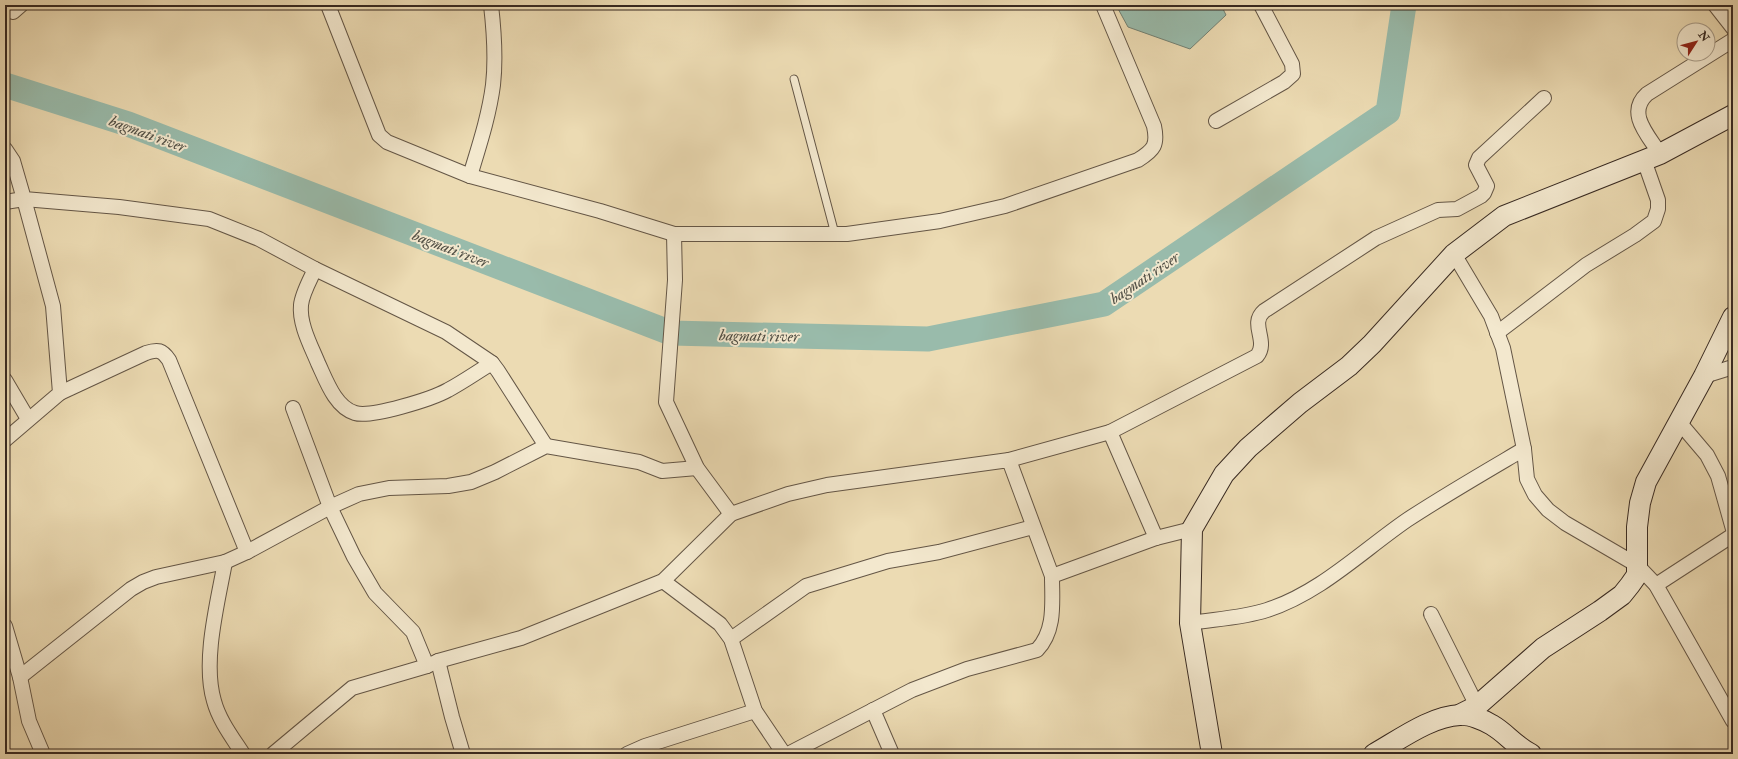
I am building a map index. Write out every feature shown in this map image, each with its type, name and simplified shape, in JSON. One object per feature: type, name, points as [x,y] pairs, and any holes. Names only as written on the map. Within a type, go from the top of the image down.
[{"type":"street","points":[[328,5],[378,135],[387,142],[470,176],[600,211],[674,234],[847,234],[940,221],[1005,206],[1138,160],[1148,154],[1155,146],[1156,137],[1154,126],[1103,5]]},
{"type":"street","points":[[470,176],[486,124],[493,85],[494,55],[492,5]]},
{"type":"street","points":[[1216,121],[1284,82],[1293,74],[1292,64],[1261,5]]},
{"type":"street","points":[[1715,5],[1733,28]]},
{"type":"street","points":[[1497,333],[1586,265],[1636,235],[1654,222],[1658,209],[1658,200],[1652,157],[1637,113],[1638,105],[1641,99],[1647,94],[1733,40]]},
{"type":"street","points":[[273,754],[352,688],[522,638],[663,581],[731,514],[788,494],[827,484],[1009,460],[1110,432],[1257,356],[1261,351],[1262,346],[1257,326],[1260,315],[1376,238],[1438,210],[1458,209],[1481,196],[1487,186],[1477,169],[1476,165],[1478,158],[1544,98]]},
{"type":"street","points":[[1212,754],[1190,622],[1192,529],[1224,474],[1248,448],[1300,403],[1349,366],[1372,344],[1454,254],[1504,216],[1652,157],[1733,115]]},
{"type":"street","points":[[5,149],[12,161],[24,199],[53,306],[60,393]]},
{"type":"street","points":[[5,202],[24,199],[119,207],[209,219],[259,239],[315,269],[446,332],[492,363],[546,446]]},
{"type":"street","points":[[674,234],[675,280],[666,402],[697,468],[731,514]]},
{"type":"street","points":[[1454,254],[1492,316],[1503,348],[1524,449],[1527,479],[1535,495],[1548,510],[1564,523],[1637,564],[1656,585],[1732,717]]},
{"type":"street","points":[[315,269],[301,304],[303,323],[312,348],[333,392],[345,407],[354,413],[369,415],[387,411],[447,391],[492,363]]},
{"type":"street","points":[[1374,754],[1422,726],[1469,710],[1543,648],[1622,595],[1636,575],[1637,527],[1640,503],[1646,482],[1704,376],[1733,317]]},
{"type":"street","points":[[5,440],[60,393],[146,353],[159,350],[163,352],[170,360],[247,552]]},
{"type":"street","points":[[1704,376],[1733,366]]},
{"type":"street","points":[[5,380],[28,419]]},
{"type":"street","points":[[293,408],[330,507],[354,557],[375,593],[413,632],[433,663],[463,754]]},
{"type":"street","points":[[1679,422],[1707,455],[1718,476],[1733,529]]},
{"type":"street","points":[[1110,432],[1156,538]]},
{"type":"street","points":[[20,677],[130,589],[156,577],[225,562],[247,552],[330,507],[359,494],[374,490],[448,486],[471,482],[495,472],[546,446],[639,462],[662,471],[697,468]]},
{"type":"street","points":[[1190,622],[1249,615],[1268,610],[1288,602],[1330,577],[1407,520],[1524,449]]},
{"type":"street","points":[[788,754],[912,690],[967,669],[1037,650],[1044,642],[1052,619],[1052,576],[1009,460]]},
{"type":"street","points":[[731,639],[806,586],[888,561],[940,552],[1033,527]]},
{"type":"street","points":[[1052,576],[1156,538],[1192,529]]},
{"type":"street","points":[[1656,585],[1733,535]]},
{"type":"street","points":[[225,562],[211,639],[211,683],[213,699],[217,709],[243,754]]},
{"type":"street","points":[[663,581],[720,624],[731,639],[755,711],[784,754]]},
{"type":"street","points":[[1431,614],[1469,710],[1492,725],[1524,752]]},
{"type":"street","points":[[5,626],[20,677],[29,721],[43,754]]},
{"type":"street","points":[[873,710],[892,754]]},
{"type":"street","points":[[627,754],[645,746],[755,711]]},
{"type":"lane","points":[[794,79],[836,234]]},
{"type":"shaded area","points":[[1116,5],[1221,5],[1226,15],[1190,49],[1128,27]]},
{"type":"waterway","name":"bagmati river","points":[[5,85],[128,124],[671,333],[928,339],[1104,304],[1388,112],[1404,5]]}]
